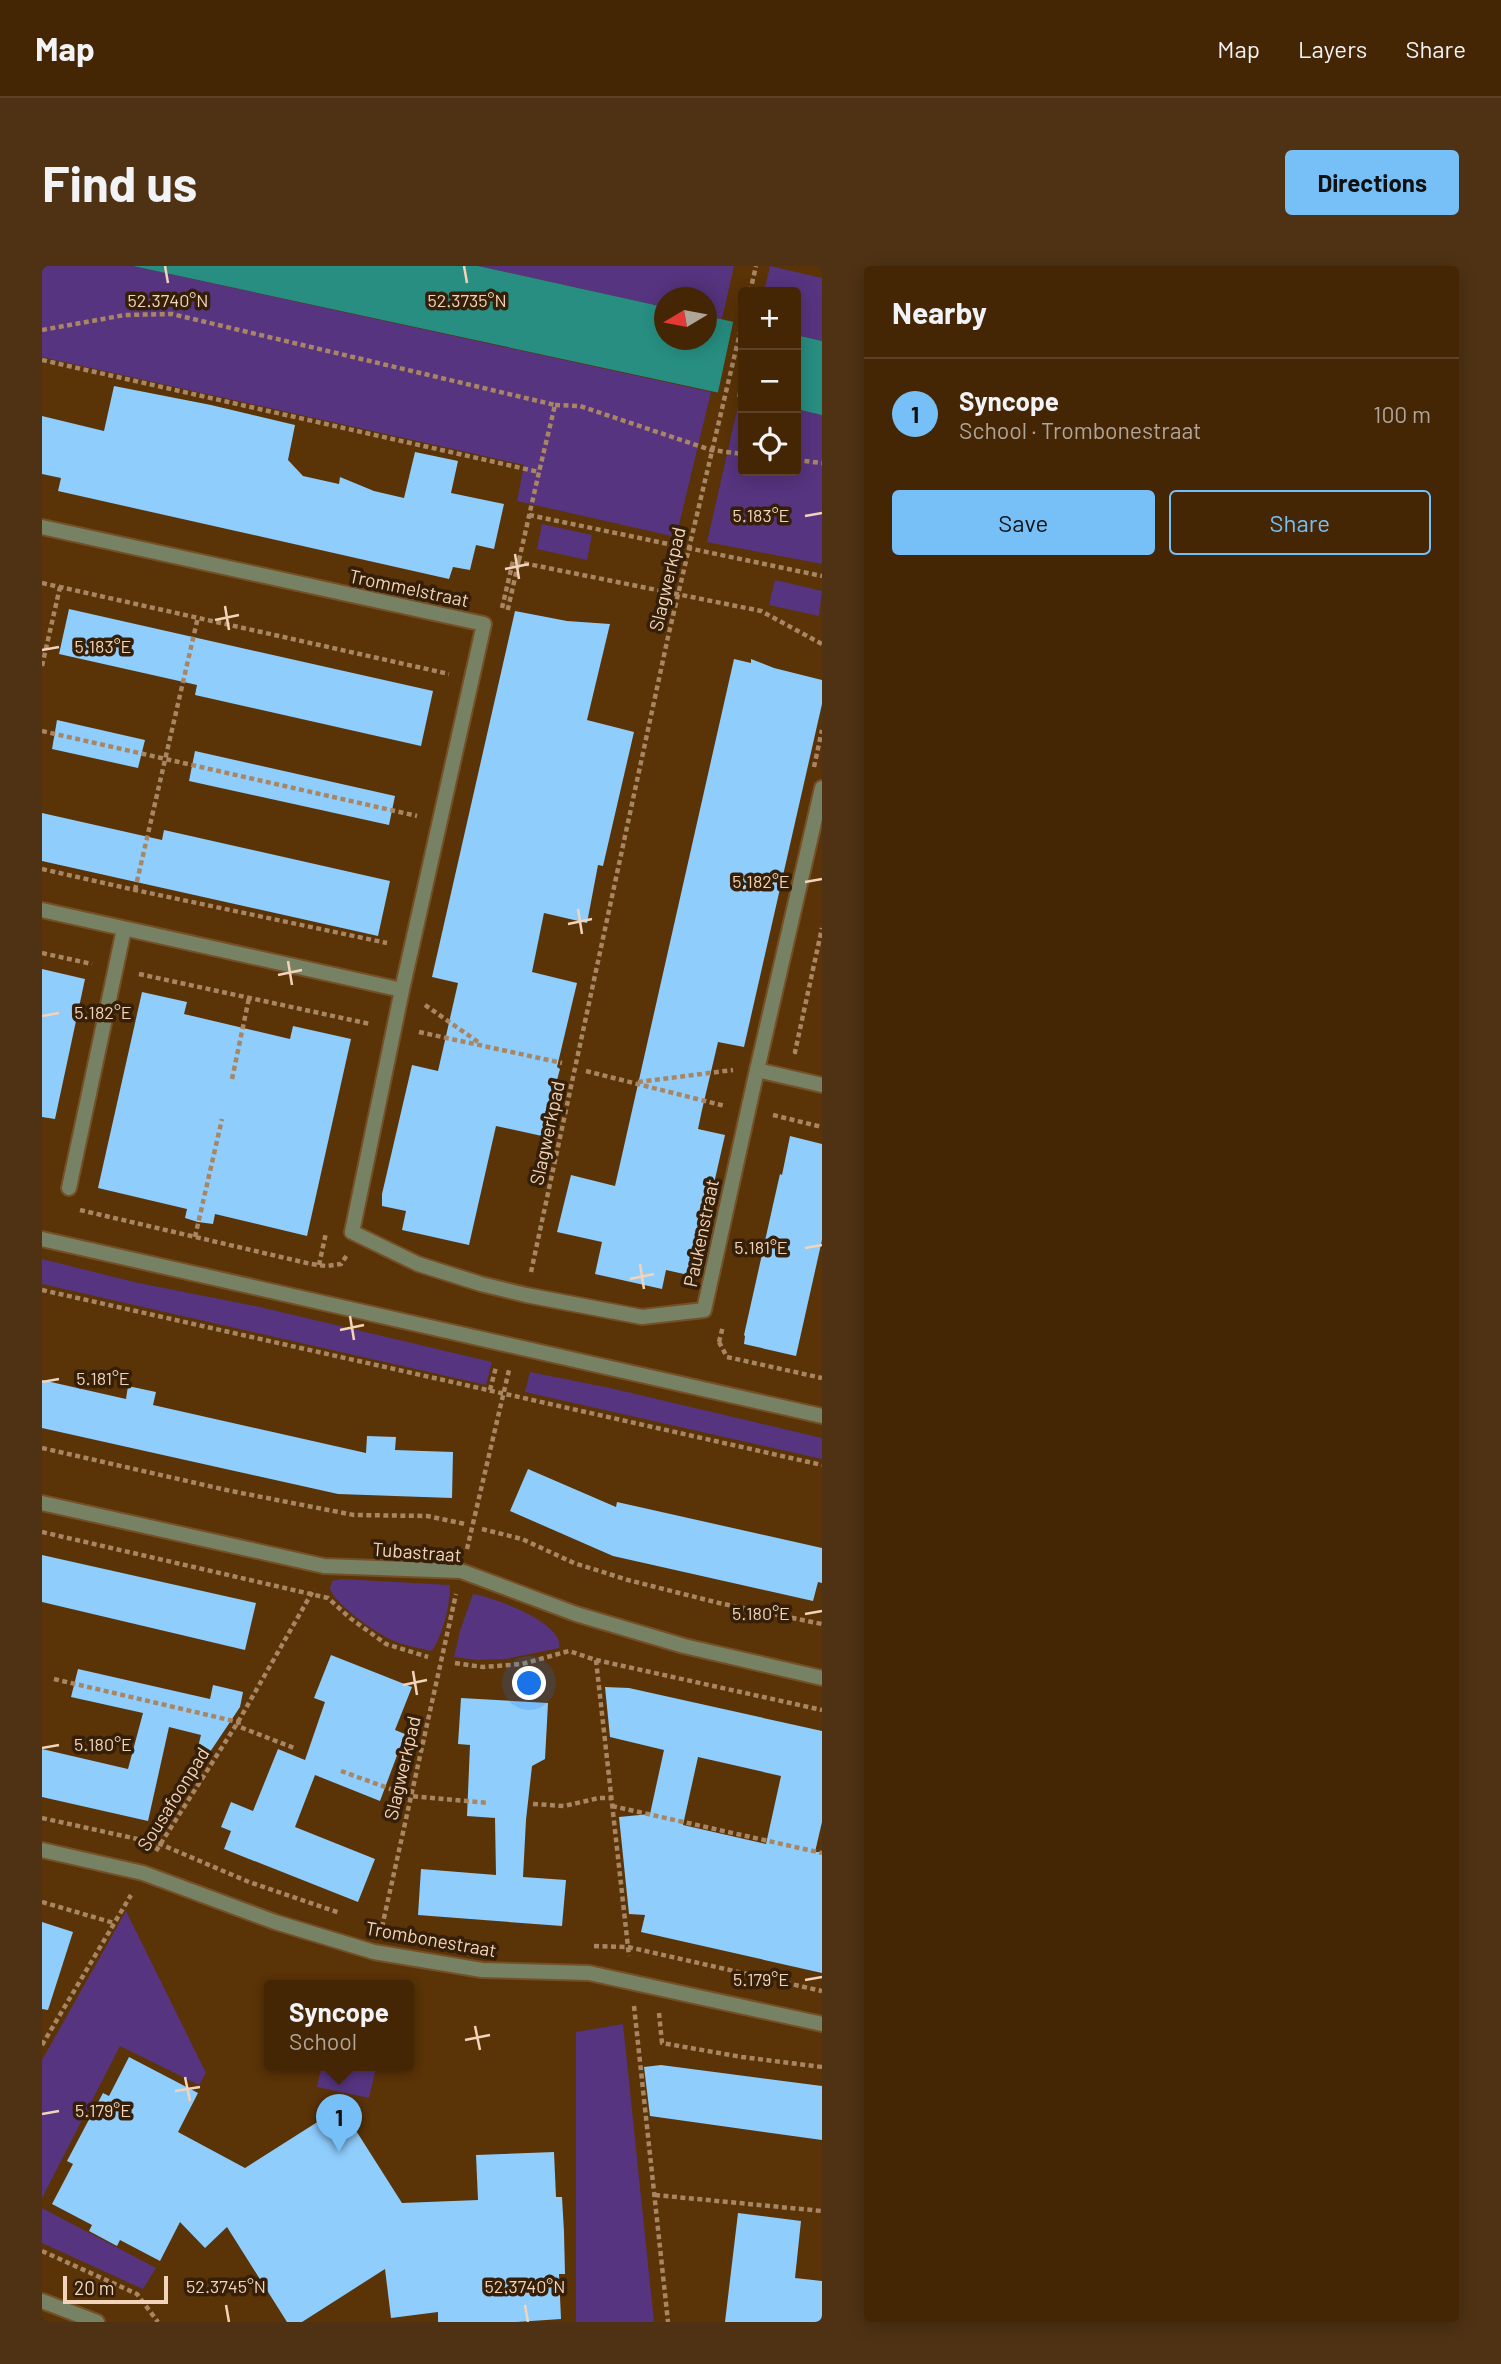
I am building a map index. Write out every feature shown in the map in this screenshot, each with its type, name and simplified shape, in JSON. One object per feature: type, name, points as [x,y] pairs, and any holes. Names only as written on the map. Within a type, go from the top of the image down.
[{"type":"street","name":"Trommelstraat","points":[[42,527],[484,624],[402,990],[352,1232]]},
{"type":"street","name":"Paukenstraat","points":[[526,1295],[642,1317],[704,1310],[750,1069],[822,788]]},
{"type":"street","points":[[42,910],[402,990]]},
{"type":"street","points":[[69,1188],[124,929]]},
{"type":"street","points":[[750,1069],[822,1085]]},
{"type":"street","points":[[352,1232],[418,1264],[526,1295]]},
{"type":"street","points":[[42,1240],[822,1416]]},
{"type":"street","name":"Tubastraat","points":[[42,1503],[324,1566],[461,1571],[576,1614],[684,1646],[822,1678]]},
{"type":"street","name":"Trombonestraat","points":[[42,1850],[144,1873],[275,1922],[374,1952],[482,1970],[589,1973],[822,2024]]},
{"type":"street","points":[[42,2301],[97,2322]]},
{"type":"path","points":[[751,287],[755,266]]},
{"type":"path","points":[[42,330],[125,315],[172,314],[555,405],[580,406],[711,450],[738,453]]},
{"type":"path","name":"Slagwerkpad","points":[[526,1295],[678,595],[738,340]]},
{"type":"path","points":[[42,360],[539,471]]},
{"type":"path","points":[[506,617],[555,405]]},
{"type":"path","points":[[801,461],[822,463]]},
{"type":"path","points":[[529,515],[822,576]]},
{"type":"path","points":[[484,624],[499,622],[513,561],[761,611],[822,644]]},
{"type":"path","points":[[42,583],[455,675]]},
{"type":"path","points":[[42,666],[60,587]]},
{"type":"path","points":[[135,890],[198,617]]},
{"type":"path","points":[[42,731],[422,817]]},
{"type":"path","points":[[42,869],[392,945]]},
{"type":"path","points":[[808,1055],[795,1052],[822,928]]},
{"type":"path","points":[[42,953],[374,1025]]},
{"type":"path","points":[[232,1079],[249,998]]},
{"type":"path","points":[[419,1012],[421,1002],[482,1045]]},
{"type":"path","points":[[417,1021],[415,1031],[562,1063]]},
{"type":"path","points":[[632,1082],[750,1069]]},
{"type":"path","points":[[586,1071],[735,1108]]},
{"type":"path","points":[[195,1237],[222,1119]]},
{"type":"path","points":[[78,1209],[319,1265],[341,1264],[348,1254],[352,1232]]},
{"type":"path","points":[[319,1265],[328,1225]]},
{"type":"path","points":[[42,1290],[822,1465]]},
{"type":"path","points":[[704,1310],[727,1357],[822,1378]]},
{"type":"path","name":"Slagwerkpad","points":[[374,1952],[515,1346]]},
{"type":"path","points":[[490,1390],[497,1362]]},
{"type":"path","points":[[42,1448],[231,1491],[354,1515],[427,1516],[465,1524]]},
{"type":"path","points":[[482,1529],[522,1539],[574,1563],[628,1580],[719,1603],[822,1624]]},
{"type":"path","points":[[42,1532],[328,1598],[386,1644],[428,1657]]},
{"type":"path","name":"Sousafoonpad","points":[[42,2045],[160,1844],[312,1595],[324,1566]]},
{"type":"path","points":[[454,1664],[483,1667],[522,1664],[569,1651],[596,1660],[822,1710]]},
{"type":"path","points":[[54,1679],[237,1721],[240,1727],[294,1748]]},
{"type":"path","points":[[341,1771],[410,1796],[489,1803]]},
{"type":"path","points":[[533,1804],[564,1806],[599,1798],[612,1798]]},
{"type":"path","points":[[612,1806],[822,1853]]},
{"type":"path","points":[[42,1818],[160,1844],[248,1882],[349,1916]]},
{"type":"path","points":[[42,1902],[114,1923]]},
{"type":"path","points":[[655,2195],[822,2211]]},
{"type":"path","points":[[42,2250],[138,2294],[158,2322]]},
{"type":"shaded area","points":[[42,266],[133,266],[711,392],[676,537],[517,501],[524,465],[42,357]]},
{"type":"shaded area","points":[[478,266],[734,266],[722,319],[717,318],[717,287],[654,287],[654,305]]},
{"type":"shaded area","points":[[770,266],[822,278],[822,341],[801,336],[801,287],[765,287]]},
{"type":"shaded area","points":[[738,406],[738,476],[801,476],[801,410],[822,415],[822,564],[707,542]]},
{"type":"shaded area","points":[[542,524],[592,535],[587,560],[537,549]]},
{"type":"shaded area","points":[[775,580],[822,591],[819,616],[769,605]]},
{"type":"shaded area","points":[[42,1259],[492,1362],[486,1385],[42,1284]]},
{"type":"shaded area","points":[[530,1372],[822,1438],[822,1459],[525,1392]]},
{"type":"shaded area","points":[[341,1579],[450,1585],[445,1620],[432,1651],[394,1641],[358,1619],[330,1589],[332,1581]]},
{"type":"shaded area","points":[[473,1594],[511,1606],[540,1621],[551,1629],[558,1639],[559,1648],[506,1659],[477,1660],[454,1657]]},
{"type":"shaded area","points":[[126,1911],[206,2073],[199,2085],[120,2046],[42,2198],[42,2060]]},
{"type":"shaded area","points":[[623,2024],[654,2322],[576,2322],[576,2032]]},
{"type":"shaded area","points":[[321,2071],[375,2071],[369,2098],[317,2087]]},
{"type":"shaded area","points":[[42,2208],[156,2268],[143,2289],[42,2243]]},
{"type":"water","points":[[133,266],[478,266],[654,305],[654,350],[717,350],[717,318],[738,323],[738,397]]},
{"type":"water","points":[[801,336],[822,341],[822,415],[801,410]]},
{"type":"pier","points":[[734,318],[738,319],[736,400],[717,397]]},
{"type":"building","points":[[114,386],[295,425],[288,460],[303,476],[339,484],[340,477],[374,491],[404,498],[415,452],[458,461],[451,493],[504,504],[494,549],[476,545],[470,570],[453,567],[449,579],[58,491],[61,478],[42,474],[42,416],[104,431]]},
{"type":"building","points":[[69,609],[433,691],[421,746],[195,695],[197,685],[59,654]]},
{"type":"building","points":[[515,611],[567,621],[610,624],[587,720],[634,732],[603,866],[598,865],[587,923],[544,913],[532,972],[577,983],[557,1067],[560,1069],[542,1136],[496,1126],[469,1245],[402,1230],[406,1211],[382,1206],[382,1194],[412,1065],[438,1071],[458,983],[432,977]]},
{"type":"building","points":[[734,659],[751,663],[751,659],[774,668],[822,680],[822,704],[744,1047],[718,1042],[702,1110],[698,1129],[725,1135],[693,1276],[666,1270],[662,1289],[595,1274],[602,1242],[557,1232],[571,1175],[615,1186]]},
{"type":"building","points":[[57,720],[145,740],[138,768],[52,749]]},
{"type":"building","points":[[195,751],[395,796],[389,825],[189,781]]},
{"type":"building","points":[[42,813],[162,840],[164,830],[390,881],[378,936],[42,861]]},
{"type":"building","points":[[42,969],[85,979],[55,1119],[42,1117]]},
{"type":"building","points":[[142,992],[187,1002],[184,1014],[290,1039],[293,1026],[351,1039],[307,1236],[215,1214],[213,1224],[198,1222],[185,1218],[187,1209],[98,1188]]},
{"type":"building","points":[[790,1136],[822,1144],[822,1240],[796,1356],[744,1344]]},
{"type":"building","points":[[42,1380],[126,1399],[128,1386],[156,1392],[153,1405],[366,1453],[367,1436],[396,1437],[395,1450],[453,1452],[452,1498],[338,1494],[42,1428]]},
{"type":"building","points":[[528,1469],[616,1507],[617,1502],[822,1548],[822,1583],[818,1582],[813,1601],[613,1556],[510,1511]]},
{"type":"building","points":[[42,1555],[256,1603],[245,1650],[42,1602]]},
{"type":"building","points":[[331,1655],[412,1687],[395,1730],[405,1734],[380,1801],[315,1775],[295,1827],[375,1859],[358,1902],[224,1849],[231,1831],[221,1827],[231,1802],[253,1811],[278,1749],[305,1760],[325,1702],[314,1698]]},
{"type":"building","points":[[78,1669],[210,1699],[213,1685],[243,1692],[240,1707],[194,1776],[191,1774],[201,1735],[169,1727],[148,1821],[42,1797],[42,1749],[128,1769],[143,1713],[71,1697]]},
{"type":"building","points":[[605,1687],[629,1688],[822,1731],[822,1822],[815,1852],[822,1852],[822,1973],[641,1932],[645,1915],[629,1914],[619,1817],[650,1814],[664,1750],[610,1737]],"holes":[[[698,1757],[781,1776],[766,1844],[683,1825]]]},
{"type":"building","points":[[461,1698],[548,1703],[545,1759],[532,1766],[523,1877],[566,1880],[562,1926],[418,1915],[421,1869],[496,1875],[495,1818],[467,1816],[470,1745],[458,1744]]},
{"type":"building","points":[[42,1922],[73,1932],[48,2010],[42,2009]]},
{"type":"building","points":[[129,2057],[198,2093],[178,2132],[245,2168],[341,2107],[402,2203],[478,2200],[476,2155],[554,2152],[556,2197],[562,2197],[564,2232],[565,2274],[559,2274],[561,2319],[438,2322],[438,2312],[391,2318],[385,2269],[302,2322],[287,2322],[227,2227],[205,2248],[180,2222],[160,2261],[120,2240],[117,2246],[89,2231],[92,2225],[52,2204],[73,2164],[67,2161],[103,2093],[109,2096]]},
{"type":"building","points":[[661,2065],[822,2086],[822,2140],[650,2116],[644,2067]]},
{"type":"building","points":[[738,2213],[801,2221],[795,2278],[822,2281],[822,2322],[725,2322]]},
{"type":"place","name":"Syncope","points":[[339,2152]]}]
